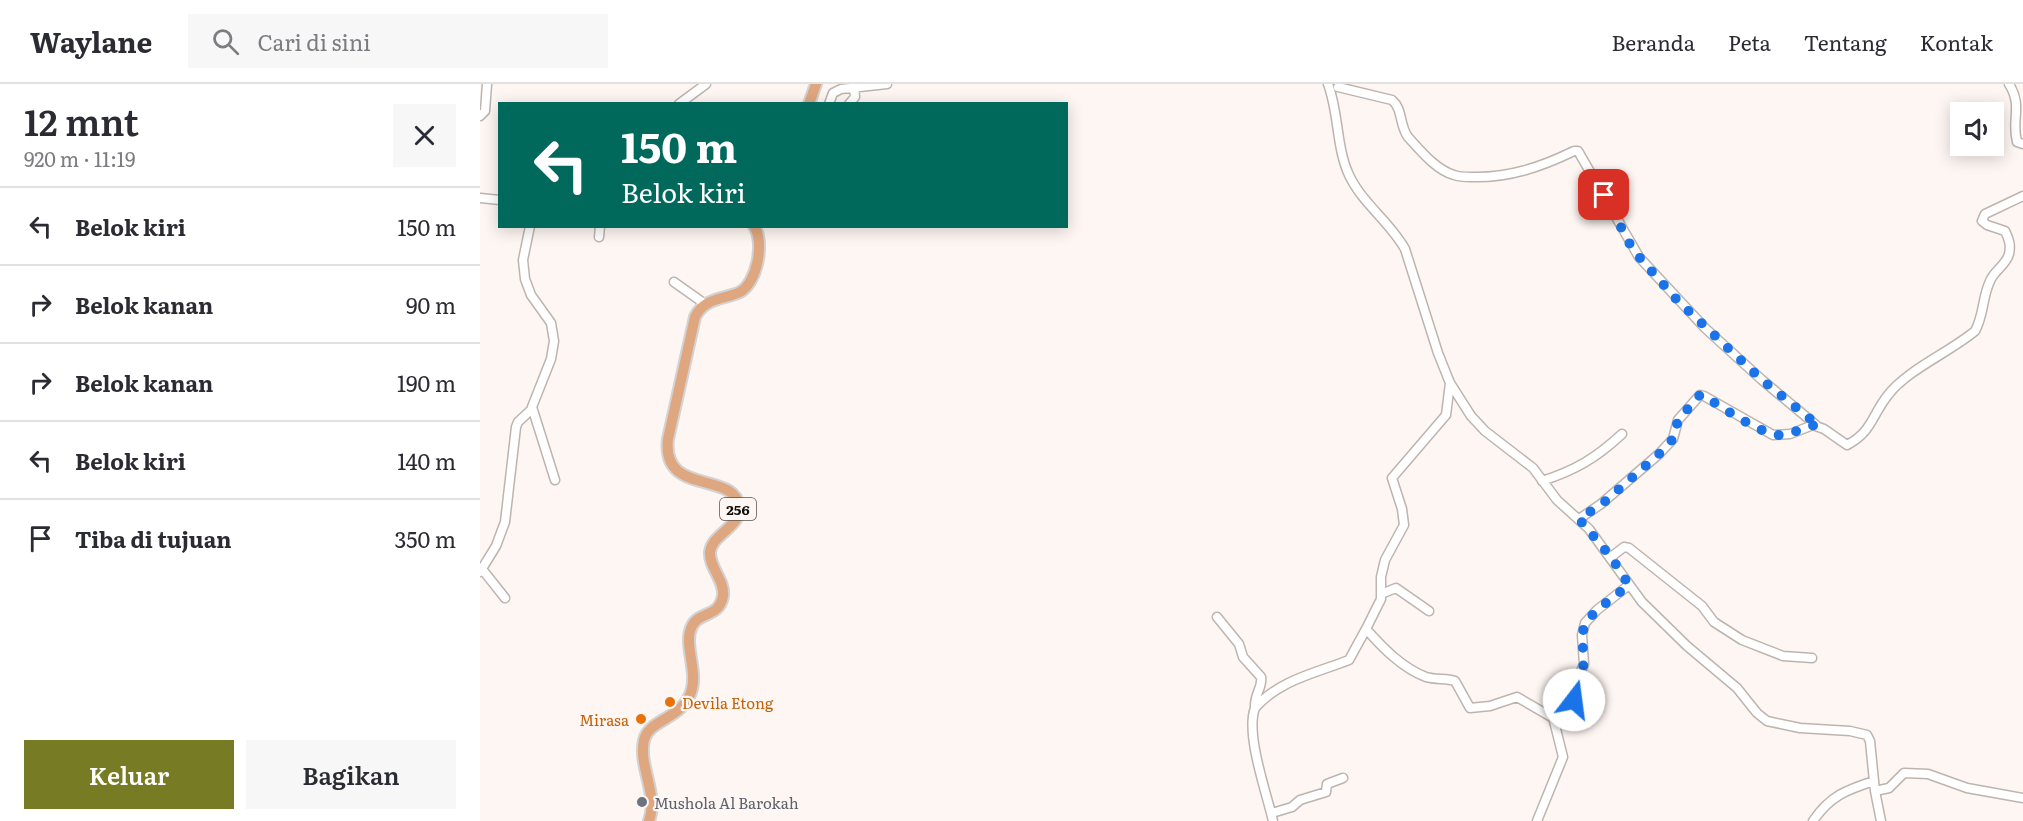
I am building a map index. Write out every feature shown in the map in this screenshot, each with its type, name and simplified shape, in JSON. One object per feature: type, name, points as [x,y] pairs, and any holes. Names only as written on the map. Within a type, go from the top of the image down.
[{"type":"main road","points":[[809,102],[816,84]]},
{"type":"main road","points":[[705,304],[739,292],[750,281],[761,245],[755,228]]},
{"type":"main road","name":"256","points":[[649,821],[652,808],[644,742],[652,728],[675,714],[690,695],[694,682],[689,638],[692,626],[696,621],[716,610],[723,594],[722,583],[711,557],[711,548],[738,512],[737,502],[729,490],[688,478],[673,464],[668,452],[668,439],[693,323],[705,304]]},
{"type":"street","points":[[480,116],[484,111],[487,84]]},
{"type":"street","points":[[682,102],[706,84]]},
{"type":"street","points":[[830,102],[837,90],[887,84]]},
{"type":"street","points":[[1328,84],[1337,88],[1384,96],[1394,101],[1398,106],[1401,126],[1405,133],[1439,166],[1453,175],[1482,177],[1511,175],[1578,151],[1639,257],[1705,328],[1770,387],[1847,445],[1862,437],[1888,394],[1900,381],[1975,331],[1982,320],[1985,293],[1992,278],[2009,256],[2010,243],[2005,231],[1982,221],[1985,214],[2023,196]]},
{"type":"street","points":[[2009,84],[2017,93],[2020,103],[2014,133],[2017,142],[2023,144]]},
{"type":"street","points":[[851,102],[855,97],[854,87]]},
{"type":"street","points":[[1337,88],[1336,110],[1349,175],[1406,249],[1438,353],[1450,383],[1471,416],[1485,431],[1526,460],[1557,500],[1579,519],[1611,557],[1629,585],[1664,624],[1737,688],[1763,718],[1774,723],[1800,728],[1850,731],[1867,735],[1870,741],[1875,792],[1881,821]]},
{"type":"street","points":[[480,198],[498,200]]},
{"type":"street","points":[[505,598],[481,570],[496,546],[505,522],[516,427],[532,408],[551,359],[554,341],[551,323],[531,295],[525,279],[523,260],[530,228]]},
{"type":"street","points":[[599,237],[600,228]]},
{"type":"street","points":[[674,282],[705,304]]},
{"type":"street","points":[[1255,708],[1279,688],[1293,680],[1349,660],[1380,602],[1381,577],[1385,560],[1404,525],[1402,509],[1392,478],[1446,415],[1450,383]]},
{"type":"street","points":[[1579,519],[1602,504],[1659,454],[1673,439],[1678,420],[1700,395],[1773,435],[1790,434],[1810,425],[1819,426]]},
{"type":"street","points":[[532,408],[555,480]]},
{"type":"street","points":[[1542,481],[1589,462],[1622,434]]},
{"type":"street","points":[[1611,557],[1624,547],[1629,548],[1702,606],[1714,622],[1742,640],[1783,656],[1812,658]]},
{"type":"street","points":[[1555,719],[1572,702],[1576,694],[1577,680],[1584,664],[1582,635],[1585,623],[1597,610],[1629,585]]},
{"type":"street","points":[[1381,594],[1396,588],[1429,611]]},
{"type":"street","points":[[1217,617],[1239,644],[1243,657],[1262,676],[1262,683],[1254,699],[1253,732],[1272,817],[1292,807],[1300,800],[1326,792],[1327,784],[1343,778]]},
{"type":"street","points":[[1366,628],[1390,654],[1422,675],[1455,681],[1470,708],[1490,706],[1517,697],[1555,719],[1563,757],[1537,821]]},
{"type":"street","points":[[1875,792],[1889,788],[1904,773],[1916,772],[1977,790],[2023,798]]},
{"type":"street","points":[[1813,821],[1823,806],[1832,799],[1874,781]]},
{"type":"place","name":"Devila Etong","points":[[670,702]]},
{"type":"place","name":"Mirasa","points":[[641,719]]},
{"type":"place","name":"Mushola Al Barokah","points":[[642,802]]},
{"type":"route","points":[[1574,700],[1577,680],[1584,664],[1582,635],[1585,623],[1597,610],[1629,585],[1611,557],[1579,519],[1602,504],[1670,443],[1678,420],[1700,395],[1776,436],[1790,434],[1810,425],[1819,426],[1762,380],[1678,301],[1633,250],[1604,195]]}]
